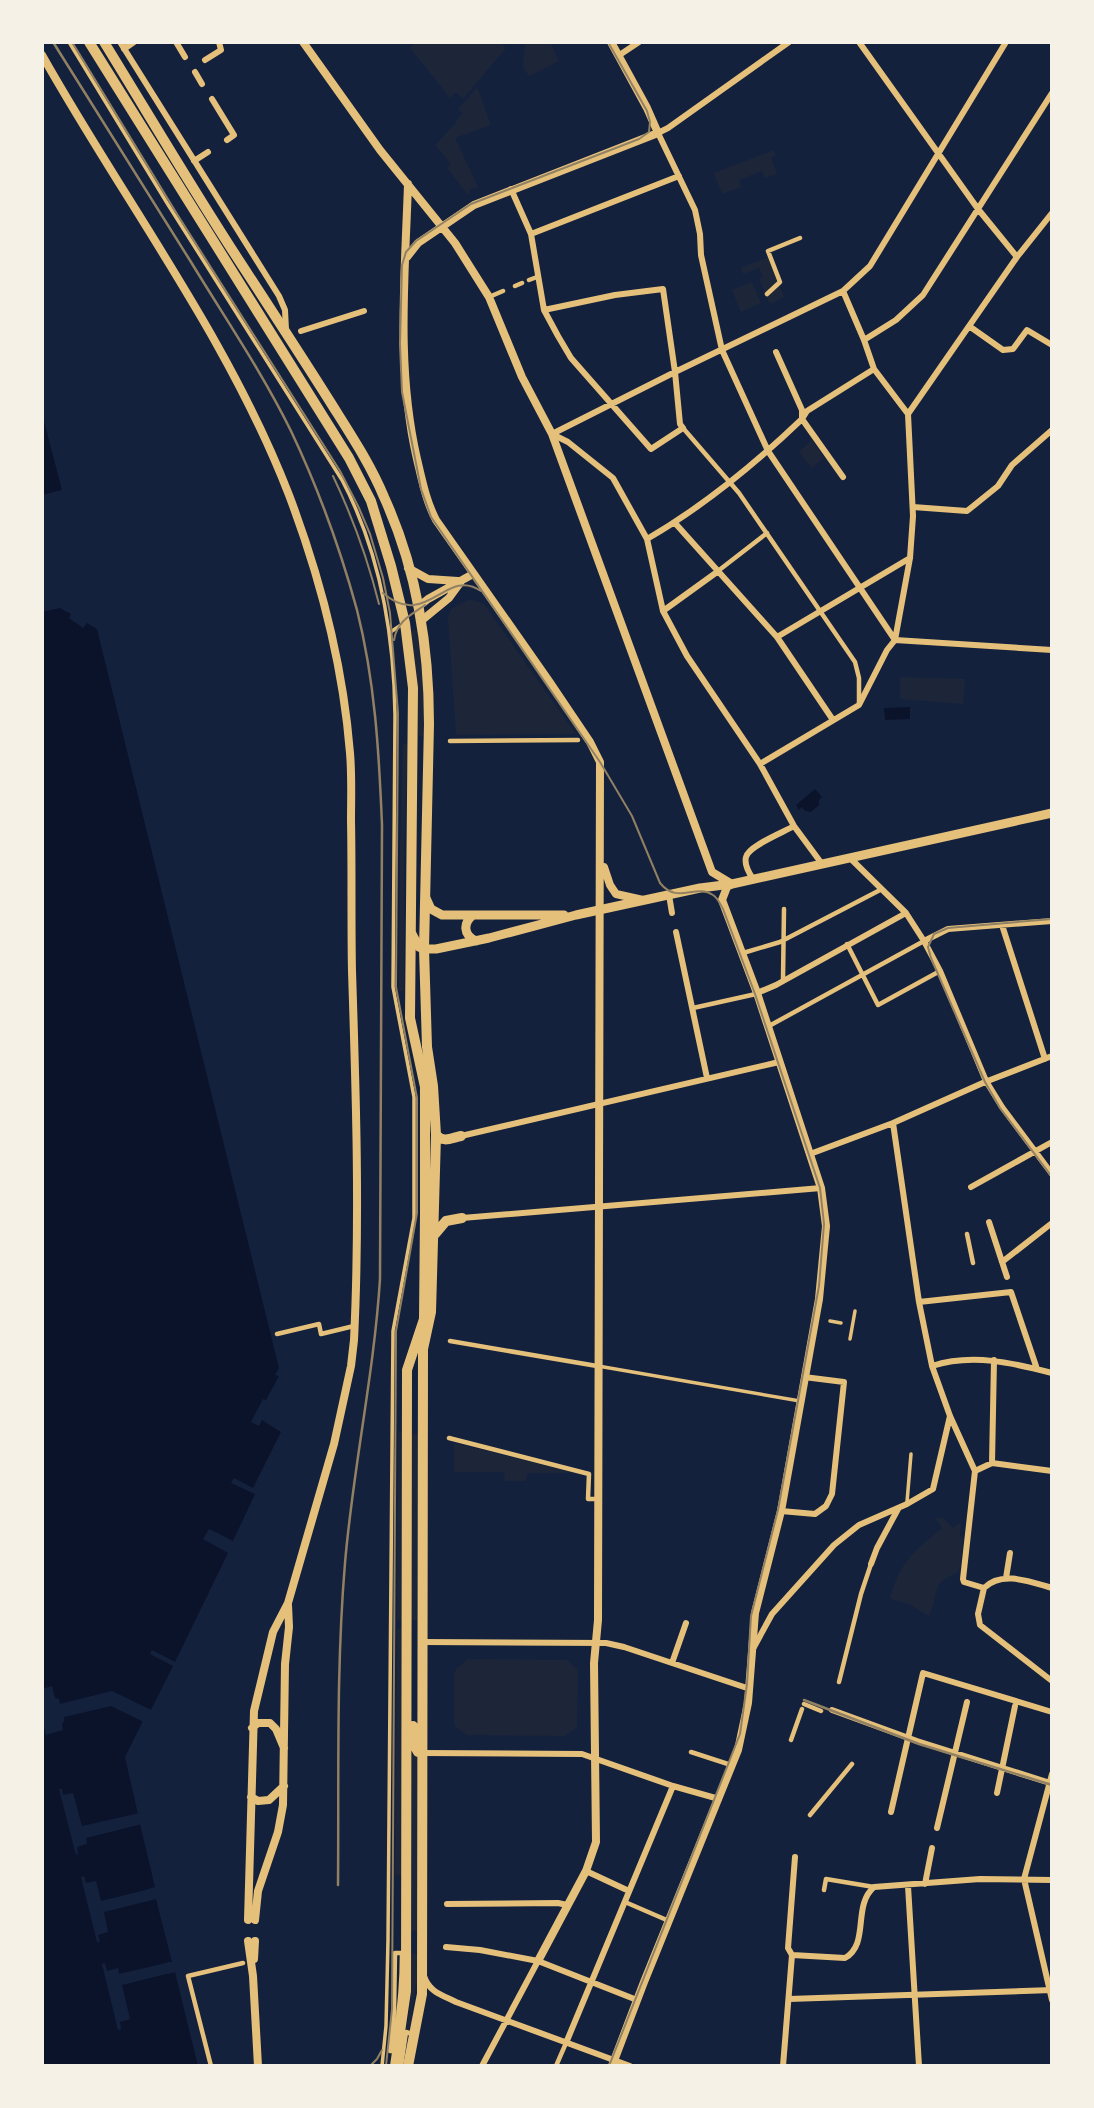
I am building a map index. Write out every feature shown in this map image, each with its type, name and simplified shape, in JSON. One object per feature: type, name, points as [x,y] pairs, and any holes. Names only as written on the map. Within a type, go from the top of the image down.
[{"type":"main road","points":[[89,42],[349,458],[371,501],[405,623],[413,688],[410,1018],[425,1087],[425,1214],[424,1319],[407,1370],[406,1991],[395,2066]]},
{"type":"main road","points":[[104,42],[360,450],[384,495],[397,527],[421,621],[429,694],[424,949],[427,1047],[436,1135],[431,1312],[424,1349],[422,1994],[412,2052],[416,2066]]},
{"type":"main road","points":[[405,623],[418,607]]},
{"type":"main road","points":[[405,623],[421,621]]},
{"type":"main road","points":[[411,932],[415,943],[424,949],[436,949],[600,909],[732,884],[1052,813]]},
{"type":"main road","points":[[425,883],[426,900],[434,912],[445,915],[576,915]]},
{"type":"main road","points":[[473,915],[468,919],[465,928],[468,936],[475,941]]},
{"type":"main road","points":[[436,1135],[441,1140],[461,1136]]},
{"type":"main road","points":[[435,1235],[446,1221],[462,1218]]},
{"type":"main road","points":[[406,1642],[422,1642]]},
{"type":"main road","points":[[406,1702],[412,1718],[415,1747],[422,1753]]},
{"type":"main road","points":[[404,2066],[413,2043]]},
{"type":"street","points":[[134,42],[122,45],[279,296],[285,310],[286,332]]},
{"type":"street","points":[[176,42],[185,57]]},
{"type":"street","points":[[205,60],[220,50],[219,42]]},
{"type":"street","points":[[303,42],[354,115],[455,243],[489,297],[522,377],[552,435],[712,872],[732,884],[727,887],[722,900],[757,993],[821,1188],[825,1211],[818,1319],[804,1377],[781,1511],[761,1584],[752,1630],[746,1723],[732,1766],[613,2063]]},
{"type":"street","points":[[611,42],[647,108],[697,219],[701,255],[722,350],[768,451],[895,640]]},
{"type":"street","points":[[618,55],[639,42]]},
{"type":"street","points":[[405,261],[418,243],[474,205],[641,141],[668,128],[789,42]]},
{"type":"street","points":[[859,42],[978,209],[1017,257]]},
{"type":"street","points":[[552,435],[843,291],[870,267],[1006,42]]},
{"type":"street","points":[[42,55],[78,119],[149,228],[236,381],[288,493],[317,576],[345,705],[351,757],[352,962],[356,1068],[355,1325],[351,1366],[340,1420],[288,1603],[273,1633],[254,1711],[251,1797],[252,1920],[257,1891],[284,1805],[288,1603]]},
{"type":"street","points":[[195,72],[202,84]]},
{"type":"street","points":[[864,340],[896,320],[923,295],[1052,93]]},
{"type":"street","points":[[212,99],[234,135],[227,140]]},
{"type":"street","points":[[194,161],[208,152]]},
{"type":"street","points":[[531,234],[678,176]]},
{"type":"street","points":[[408,184],[403,297],[404,378],[414,449],[430,509],[590,742],[599,757],[600,766],[598,1620],[593,1758],[596,1842],[586,1871],[482,2066]]},
{"type":"street","points":[[511,190],[531,234],[544,310],[571,358],[651,449],[683,428]]},
{"type":"street","points":[[908,414],[1017,257],[1052,214]]},
{"type":"street","points":[[766,294],[780,282],[768,251],[800,238]]},
{"type":"street","points":[[529,280],[537,276]]},
{"type":"street","points":[[515,286],[522,283]]},
{"type":"street","points":[[544,310],[615,295],[663,289],[680,424],[739,493],[855,662],[859,678],[859,705]]},
{"type":"street","points":[[489,297],[503,291]]},
{"type":"street","points":[[760,764],[859,705],[887,650],[895,640],[911,558],[913,507],[908,414],[874,369],[843,291]]},
{"type":"street","points":[[301,331],[364,310]]},
{"type":"street","points":[[970,326],[1003,350],[1013,349],[1027,330],[1052,345]]},
{"type":"street","points":[[776,352],[802,410],[802,419],[843,477]]},
{"type":"street","points":[[647,539],[675,523],[730,484],[802,419],[807,411],[874,369]]},
{"type":"street","points":[[913,507],[967,511],[999,486],[1012,465],[1052,430]]},
{"type":"street","points":[[552,435],[568,442],[613,478],[647,539],[663,611],[687,656],[760,764],[794,826],[822,864]]},
{"type":"street","points":[[675,523],[777,637],[833,720]]},
{"type":"street","points":[[663,611],[767,533]]},
{"type":"street","points":[[777,637],[911,558]]},
{"type":"street","points":[[408,568],[428,579],[461,581]]},
{"type":"street","points":[[418,607],[473,574]]},
{"type":"street","points":[[421,621],[449,598],[461,581]]},
{"type":"street","points":[[895,640],[1052,650]]},
{"type":"street","points":[[450,741],[578,740]]},
{"type":"street","points":[[752,879],[746,866],[746,856],[750,849],[794,826]]},
{"type":"street","points":[[850,858],[906,913],[925,941],[986,1081],[1052,1174]]},
{"type":"street","points":[[601,862],[616,894],[645,900]]},
{"type":"street","points":[[742,953],[784,940],[882,889]]},
{"type":"street","points":[[668,895],[672,913]]},
{"type":"street","points":[[783,979],[784,909]]},
{"type":"street","points":[[692,1008],[757,993],[776,985],[906,913]]},
{"type":"street","points":[[768,1027],[948,929],[1052,921]]},
{"type":"street","points":[[810,1154],[893,1123],[986,1081],[1049,1057],[1002,925]]},
{"type":"street","points":[[676,932],[708,1078]]},
{"type":"street","points":[[847,944],[878,1005],[940,971]]},
{"type":"street","points":[[461,1136],[779,1062]]},
{"type":"street","points":[[893,1123],[919,1302],[932,1366],[950,1416],[975,1471],[962,1578],[964,1582],[984,1588]]},
{"type":"street","points":[[971,1187],[1052,1142]]},
{"type":"street","points":[[462,1218],[821,1188]]},
{"type":"street","points":[[989,1223],[1007,1277]]},
{"type":"street","points":[[1002,1262],[1052,1223]]},
{"type":"street","points":[[967,1234],[973,1263]]},
{"type":"street","points":[[919,1302],[1011,1292],[1037,1369]]},
{"type":"street","points":[[277,1335],[319,1324],[321,1334],[355,1325]]},
{"type":"street","points":[[450,1341],[598,1366]]},
{"type":"street","points":[[932,1366],[994,1360],[1052,1373]]},
{"type":"street","points":[[992,1463],[994,1360]]},
{"type":"street","points":[[781,1511],[816,1514],[826,1506],[832,1494],[844,1382],[804,1377]]},
{"type":"street","points":[[751,1652],[772,1614],[834,1545],[859,1525],[907,1504],[933,1489],[950,1416]]},
{"type":"street","points":[[449,1438],[589,1474],[588,1499],[598,1499]]},
{"type":"street","points":[[975,1471],[992,1463],[1052,1471]]},
{"type":"street","points":[[839,1682],[861,1594],[877,1548],[899,1507]]},
{"type":"street","points":[[1006,1578],[1010,1553]]},
{"type":"street","points":[[1052,1588],[1006,1578],[995,1580],[984,1588],[978,1622],[982,1629],[1052,1681]]},
{"type":"street","points":[[672,1663],[686,1623]]},
{"type":"street","points":[[422,1642],[596,1643],[624,1647],[750,1689]]},
{"type":"street","points":[[891,1812],[923,1673],[1052,1712]]},
{"type":"street","points":[[937,1828],[967,1702]]},
{"type":"street","points":[[997,1793],[1015,1706]]},
{"type":"street","points":[[791,1740],[803,1707],[821,1711]]},
{"type":"street","points":[[832,1710],[955,1754],[1051,1784]]},
{"type":"street","points":[[252,1728],[258,1723],[270,1723],[276,1729],[285,1751]]},
{"type":"street","points":[[691,1752],[732,1766]]},
{"type":"street","points":[[422,1753],[582,1754],[719,1799]]},
{"type":"street","points":[[810,1815],[852,1764]]},
{"type":"street","points":[[1052,1774],[1024,1880],[1052,2000]]},
{"type":"street","points":[[251,1797],[258,1801],[269,1800],[284,1786]]},
{"type":"street","points":[[556,2066],[673,1786]]},
{"type":"street","points":[[925,1884],[932,1848]]},
{"type":"street","points":[[783,2066],[792,1955],[788,1948],[795,1857]]},
{"type":"street","points":[[586,1871],[629,1891]]},
{"type":"street","points":[[824,1890],[826,1879],[874,1887],[980,1879],[1052,1880]]},
{"type":"street","points":[[908,1886],[919,2066]]},
{"type":"street","points":[[792,1955],[845,1958],[852,1954],[857,1946],[863,1906],[867,1894],[874,1887]]},
{"type":"street","points":[[625,1902],[670,1921]]},
{"type":"street","points":[[447,1903],[567,1905]]},
{"type":"street","points":[[251,1941],[258,2066]]},
{"type":"street","points":[[446,1947],[480,1950],[538,1961],[637,2000]]},
{"type":"street","points":[[394,1953],[402,1953],[401,1996],[393,2051],[390,2051],[394,2012],[394,1953]]},
{"type":"street","points":[[211,2066],[188,1976],[243,1962]]},
{"type":"street","points":[[422,1968],[426,1983],[435,1992],[613,2063],[630,2066]]},
{"type":"street","points":[[789,1999],[1051,1990]]},
{"type":"street","points":[[406,2032],[409,2033],[404,2066],[406,2032]]},
{"type":"lane","points":[[69,42],[342,480],[368,543],[384,602],[389,634],[395,715],[393,987],[414,1097],[414,1218],[393,1331],[387,2017],[382,2066]]},
{"type":"lane","points":[[389,634],[405,623]]},
{"type":"lane","points":[[850,1339],[850,1325],[855,1311]]},
{"type":"lane","points":[[830,1321],[841,1323]]},
{"type":"lane","points":[[598,1366],[800,1401]]},
{"type":"lane","points":[[907,1504],[911,1454]]},
{"type":"shaded area","points":[[416,42],[500,42],[506,48],[463,99],[456,92],[450,98],[410,48]]},
{"type":"shaded area","points":[[525,42],[550,42],[559,61],[529,76],[523,67]]},
{"type":"shaded area","points":[[477,87],[491,125],[455,138],[478,187],[471,189],[468,195],[447,168],[451,164],[435,145],[456,123],[463,113],[458,109]]},
{"type":"shaded area","points":[[774,150],[776,155],[771,158],[777,174],[765,178],[762,171],[739,180],[741,187],[722,194],[714,173]]},
{"type":"shaded area","points":[[768,257],[784,297],[770,304],[759,279],[763,277],[759,268],[743,274],[741,268]]},
{"type":"shaded area","points":[[752,282],[761,303],[741,312],[732,290]]},
{"type":"shaded area","points":[[42,413],[62,490],[42,495]]},
{"type":"shaded area","points":[[812,440],[824,458],[812,468],[799,452]]},
{"type":"shaded area","points":[[470,599],[484,604],[576,734],[456,735],[448,617],[451,609]]},
{"type":"shaded area","points":[[60,608],[71,614],[69,618],[83,628],[87,623],[97,629],[279,1368],[275,1375],[279,1376],[251,1422],[259,1426],[262,1420],[281,1432],[253,1488],[234,1478],[231,1483],[255,1494],[233,1541],[209,1529],[203,1539],[228,1553],[175,1662],[152,1650],[150,1654],[173,1666],[151,1710],[138,1704],[132,1716],[143,1721],[125,1757],[138,1814],[130,1816],[132,1826],[140,1824],[155,1887],[148,1889],[150,1900],[156,1899],[172,1962],[165,1963],[168,1974],[175,1972],[198,2066],[42,2066],[42,612]]},
{"type":"shaded area","points":[[413,629],[417,631],[424,689],[424,736],[418,736]]},
{"type":"shaded area","points":[[900,677],[965,679],[963,704],[900,699]]},
{"type":"shaded area","points":[[910,707],[910,719],[885,720],[884,708]]},
{"type":"shaded area","points":[[403,744],[408,744],[404,852],[404,991],[399,991],[400,847]]},
{"type":"shaded area","points":[[815,789],[822,797],[819,805],[811,812],[802,807],[799,810],[796,805]]},
{"type":"shaded area","points":[[398,1431],[401,1432],[401,1619],[397,1620]]},
{"type":"shaded area","points":[[411,1433],[418,1435],[417,1620],[410,1620]]},
{"type":"shaded area","points":[[454,1443],[568,1473],[527,1473],[526,1481],[505,1481],[504,1472],[454,1472]]},
{"type":"shaded area","points":[[942,1517],[953,1528],[961,1522],[961,1565],[957,1573],[938,1586],[929,1616],[909,1604],[890,1599],[903,1567],[923,1544],[942,1528],[935,1518]]},
{"type":"shaded area","points":[[397,1629],[401,1629],[402,1875],[395,1875]]},
{"type":"shaded area","points":[[468,1659],[567,1660],[578,1670],[577,1727],[565,1736],[467,1735],[454,1723],[454,1674]]},
{"type":"shaded area","points":[[411,1755],[417,1755],[418,1931],[411,1931]]},
{"type":"shaded area","points":[[411,1954],[418,1954],[409,2033],[406,2032],[411,1997]]},
{"type":"pier","points":[[52,1686],[55,1698],[59,1699],[60,1704],[112,1691],[151,1710],[149,1713],[140,1708],[136,1714],[145,1719],[144,1722],[111,1706],[64,1717],[63,1730],[46,1735],[42,1720],[42,1689]]},
{"type":"pier","points":[[59,1789],[62,1789],[63,1795],[73,1793],[82,1826],[140,1813],[140,1816],[134,1818],[135,1822],[141,1821],[142,1824],[86,1838],[87,1844],[77,1847],[76,1855]]},
{"type":"pier","points":[[84,1876],[86,1883],[96,1881],[101,1901],[158,1887],[151,1892],[152,1896],[157,1895],[160,1898],[104,1912],[108,1932],[98,1935],[100,1942],[97,1942],[81,1877]]},
{"type":"pier","points":[[175,1961],[169,1966],[170,1970],[178,1971],[122,1985],[130,2019],[120,2022],[121,2029],[118,2030],[102,1964],[105,1963],[107,1971],[118,1968],[119,1974]]},
{"type":"tram line","points":[[72,42],[340,471],[370,534],[390,613],[398,713],[396,987],[417,1098],[417,1213],[396,1331],[392,2009],[386,2066]]},
{"type":"tram line","points":[[608,42],[647,111],[649,132],[639,139],[471,204],[416,241],[406,252],[402,265],[402,392],[421,489],[431,517],[600,762],[632,816],[660,883],[673,892],[706,892],[713,895],[723,909],[755,994],[820,1188],[824,1224],[819,1286],[778,1510],[751,1616],[747,1684],[740,1734],[609,2066]]},
{"type":"tram line","points":[[333,476],[359,539],[379,604]]},
{"type":"tram line","points":[[383,593],[398,603],[412,605],[457,586],[469,585],[481,591]]},
{"type":"tram line","points":[[394,640],[401,623],[425,605]]},
{"type":"tram line","points":[[1052,919],[948,928],[934,934],[928,947],[985,1082],[1000,1108],[1052,1177]]},
{"type":"tram line","points":[[370,2066],[382,2050]]},
{"type":"railway","points":[[53,42],[243,345],[291,431],[336,541],[357,610],[368,663],[378,744],[382,825],[380,1279],[342,1603],[338,1885]]},
{"type":"railway","points":[[804,1700],[919,1744],[1052,1785]]}]
